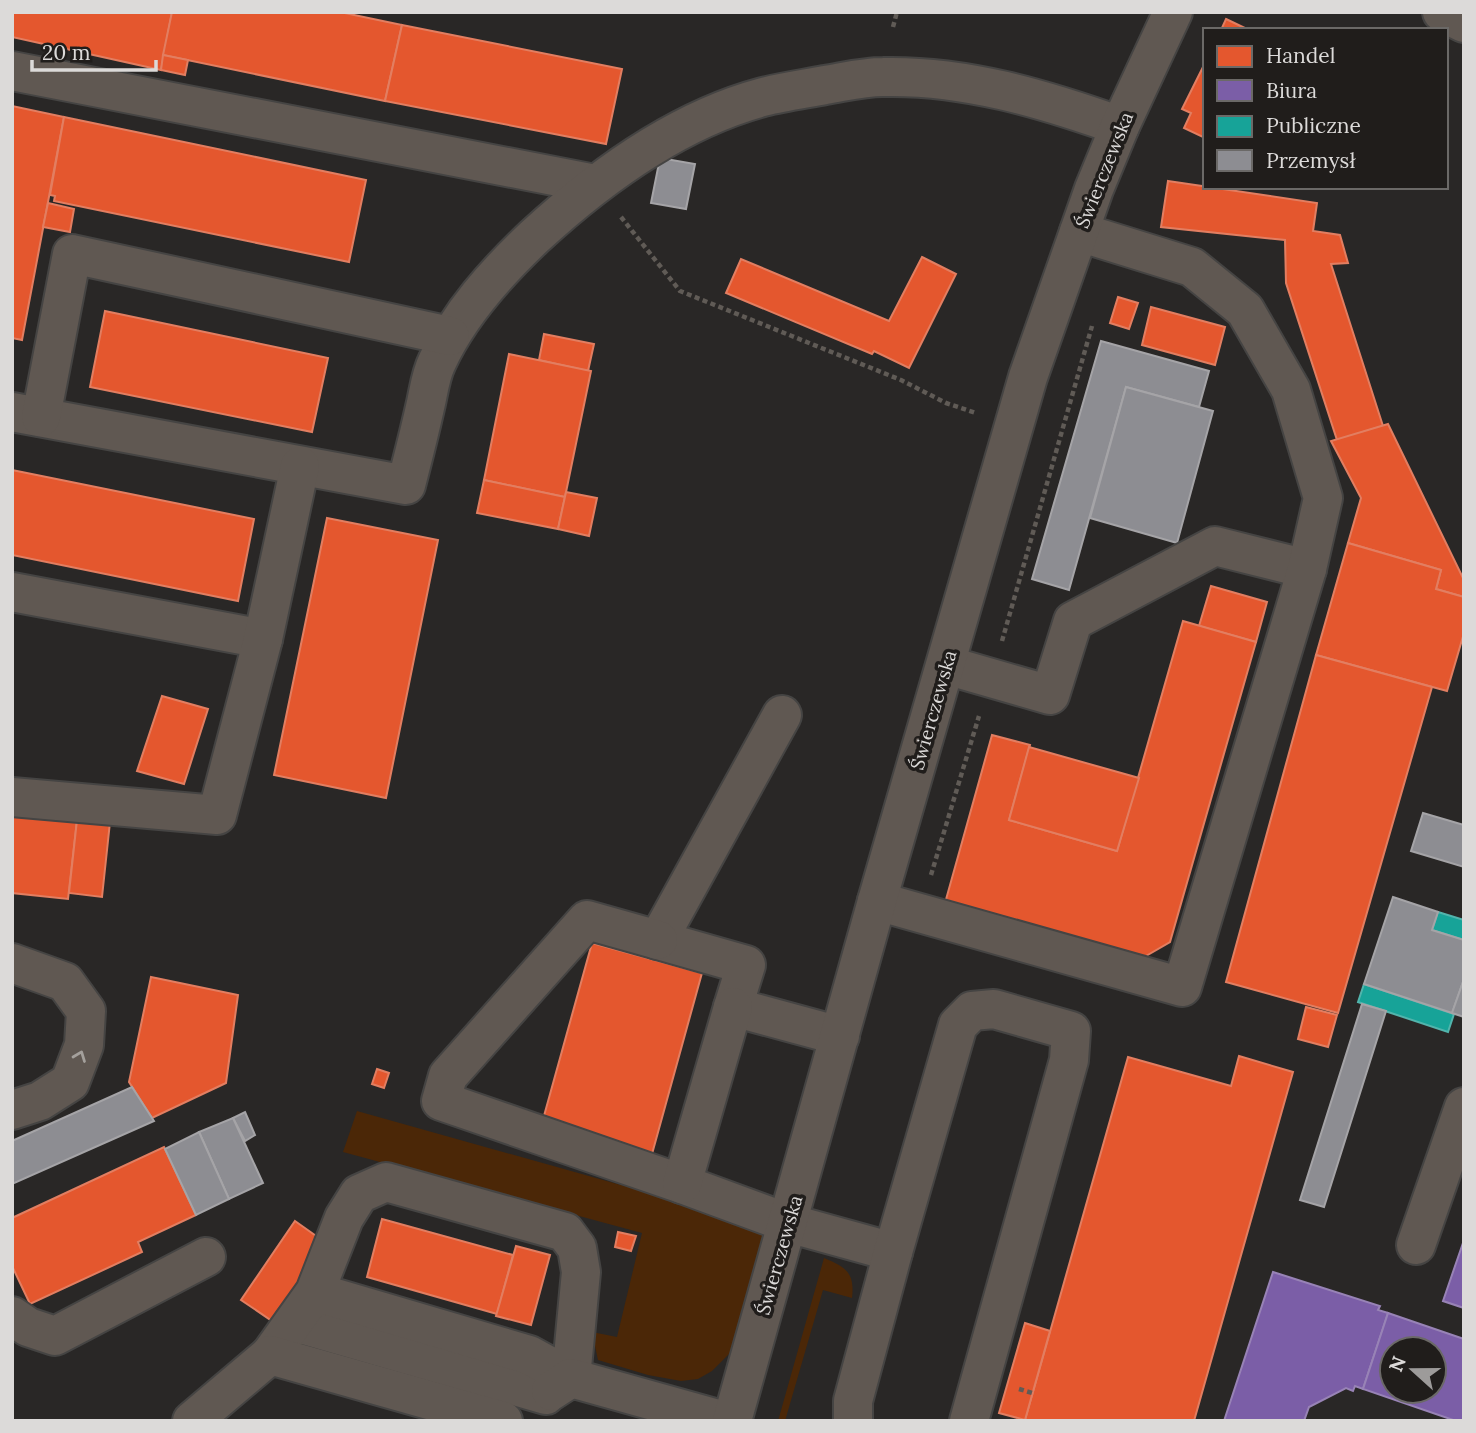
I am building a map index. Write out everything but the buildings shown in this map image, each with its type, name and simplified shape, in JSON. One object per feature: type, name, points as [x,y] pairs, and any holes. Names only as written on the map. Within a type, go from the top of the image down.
[{"type":"street","name":"Świerczewska","points":[[732,1421],[877,901],[1028,377],[1120,126],[1173,12]]},
{"type":"street","points":[[1442,12],[1464,23]]},
{"type":"street","points":[[12,71],[595,184]]},
{"type":"street","points":[[450,336],[72,254],[26,414],[407,485],[435,364],[450,336],[507,264],[576,199],[616,168],[676,134],[726,109],[761,97],[852,79],[883,77],[932,79],[1003,90],[1048,100],[1120,126]]},
{"type":"street","points":[[877,901],[1182,987],[1307,569],[1323,498],[1291,390],[1245,310],[1192,267],[1079,232]]},
{"type":"street","points":[[12,797],[217,815],[263,639],[300,466]]},
{"type":"street","points":[[946,665],[1050,695],[1073,621],[1215,546],[1307,569]]},
{"type":"street","points":[[12,592],[263,639]]},
{"type":"street","points":[[658,940],[782,715]]},
{"type":"street","points":[[682,1184],[746,965],[587,920],[448,1076],[441,1101],[788,1223],[893,1252]]},
{"type":"street","points":[[12,963],[65,982],[86,1011],[85,1045],[70,1082],[40,1101],[12,1110]]},
{"type":"street","points":[[733,1007],[840,1036]]},
{"type":"street","points":[[853,1421],[853,1401],[958,1025],[972,1011],[994,1009],[1071,1031],[1069,1060],[969,1421]]},
{"type":"street","points":[[1416,1245],[1464,1107]]},
{"type":"street","points":[[192,1421],[270,1355],[305,1307],[344,1218],[359,1194],[386,1182],[565,1232],[577,1248],[581,1272],[559,1386],[505,1421],[270,1355]]},
{"type":"street","points":[[12,1316],[28,1327],[55,1336],[206,1256]]},
{"type":"street","points":[[305,1307],[529,1356],[559,1386],[724,1421]]},
{"type":"path","points":[[893,27],[897,12]]},
{"type":"path","points":[[595,184],[680,291],[901,380],[946,403],[1014,425]]},
{"type":"shaded area","points":[[357,1111],[767,1226],[731,1352],[712,1371],[698,1379],[681,1381],[648,1375],[598,1360],[592,1332],[617,1337],[642,1233],[343,1152]]},
{"type":"shaded area","points":[[824,1258],[847,1272],[852,1282],[852,1298],[823,1290],[785,1421],[778,1421]]}]
